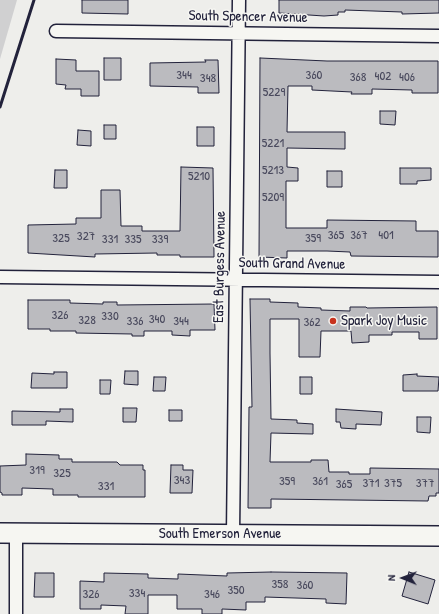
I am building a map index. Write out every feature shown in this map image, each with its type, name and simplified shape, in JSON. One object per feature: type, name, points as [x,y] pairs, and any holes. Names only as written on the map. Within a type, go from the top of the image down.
[{"type":"main road","name":"South Emerson Avenue","points":[[8,533],[439,536]]},
{"type":"street","name":"East Burgess Avenue","points":[[233,534],[239,0]]},
{"type":"street","name":"South Spencer Avenue","points":[[56,31],[439,36]]},
{"type":"street","name":"South Grand Avenue","points":[[0,277],[439,282]]},
{"type":"street","points":[[8,533],[16,614]]},
{"type":"shaded area","points":[[0,0],[17,0],[0,59]]},
{"type":"building","points":[[82,0],[128,0],[128,14],[82,13]]},
{"type":"building","points":[[279,0],[439,0],[439,13],[402,14],[402,12],[345,10],[345,12],[338,12],[338,15],[324,16],[279,13]]},
{"type":"building","points":[[104,58],[121,58],[121,80],[104,80]]},
{"type":"building","points":[[260,58],[327,61],[438,61],[438,93],[412,93],[412,90],[372,89],[372,94],[351,94],[352,92],[312,90],[312,86],[288,86],[287,132],[345,132],[345,149],[287,148],[287,167],[298,168],[298,181],[286,181],[286,228],[327,228],[327,220],[416,221],[416,231],[438,231],[438,257],[351,256],[350,252],[287,251],[287,258],[259,257]]},
{"type":"building","points":[[56,59],[76,60],[76,71],[99,71],[99,96],[81,96],[81,89],[65,89],[66,85],[56,84]]},
{"type":"building","points":[[205,60],[218,60],[219,93],[198,93],[198,87],[150,86],[150,63],[206,62]]},
{"type":"building","points":[[380,111],[396,111],[395,125],[380,124]]},
{"type":"building","points":[[104,125],[116,125],[116,139],[104,139]]},
{"type":"building","points":[[197,127],[214,127],[214,146],[197,146]]},
{"type":"building","points":[[78,130],[91,131],[91,146],[77,145]]},
{"type":"building","points":[[181,167],[213,168],[214,257],[180,257],[180,255],[157,255],[157,253],[95,254],[95,257],[28,253],[28,225],[76,224],[76,218],[101,218],[101,190],[120,190],[121,226],[142,226],[142,231],[180,231]]},
{"type":"building","points":[[400,168],[431,168],[431,180],[417,181],[417,184],[400,184]]},
{"type":"building","points":[[55,170],[67,170],[67,188],[54,188]]},
{"type":"building","points":[[327,171],[342,171],[342,187],[327,187]]},
{"type":"building","points":[[250,299],[270,299],[270,302],[298,303],[298,307],[321,308],[321,310],[350,311],[350,307],[437,307],[437,339],[419,339],[419,332],[392,332],[392,335],[369,335],[369,342],[352,343],[351,331],[321,331],[320,357],[299,357],[299,319],[270,319],[271,419],[297,420],[297,423],[313,424],[313,434],[271,433],[270,462],[311,462],[311,460],[328,460],[329,472],[349,472],[349,474],[370,474],[370,468],[439,469],[439,493],[436,493],[436,496],[429,496],[428,501],[271,499],[271,508],[248,508],[249,407],[252,407]]},
{"type":"building","points":[[28,300],[70,300],[70,303],[103,304],[103,302],[117,302],[117,305],[214,304],[215,330],[190,330],[190,336],[172,335],[172,331],[144,331],[144,336],[132,336],[132,334],[76,333],[76,331],[28,329]]},
{"type":"building","points":[[125,371],[138,371],[138,385],[124,384]]},
{"type":"building","points":[[54,372],[67,372],[67,388],[31,388],[32,373],[54,374]]},
{"type":"building","points":[[417,374],[417,376],[439,377],[438,391],[403,391],[403,375]]},
{"type":"building","points":[[154,377],[166,377],[165,391],[153,391]]},
{"type":"building","points":[[300,377],[312,377],[312,394],[300,394]]},
{"type":"building","points":[[100,380],[111,380],[110,394],[100,394]]},
{"type":"building","points":[[123,408],[137,408],[136,422],[123,422]]},
{"type":"building","points":[[60,409],[73,409],[73,422],[46,421],[46,425],[12,425],[12,411],[60,412]]},
{"type":"building","points":[[336,409],[382,412],[381,425],[356,424],[356,429],[341,428],[340,422],[336,422]]},
{"type":"building","points":[[169,410],[182,410],[182,421],[169,421]]},
{"type":"building","points":[[417,417],[431,417],[430,433],[417,432]]},
{"type":"building","points":[[26,454],[59,455],[59,459],[72,459],[72,462],[117,462],[120,465],[143,465],[143,470],[145,470],[145,497],[78,497],[78,495],[53,495],[53,489],[22,488],[22,495],[2,495],[0,492],[0,466],[26,465]]},
{"type":"building","points":[[171,465],[183,465],[183,470],[193,470],[192,493],[170,493]]},
{"type":"building","points":[[409,572],[435,580],[428,604],[402,596]]},
{"type":"building","points":[[35,573],[54,573],[54,597],[34,597]]},
{"type":"building","points":[[104,573],[148,574],[148,578],[178,579],[178,574],[227,576],[227,573],[347,573],[346,604],[326,603],[326,599],[265,597],[265,602],[246,602],[246,610],[222,609],[222,614],[202,614],[202,609],[177,609],[177,595],[148,595],[148,614],[125,614],[126,606],[101,605],[101,609],[80,609],[80,581],[104,582]]},
{"type":"railway","points":[[0,107],[34,0]]},
{"type":"place","name":"Spark Joy Music","points":[[333,321]]}]
